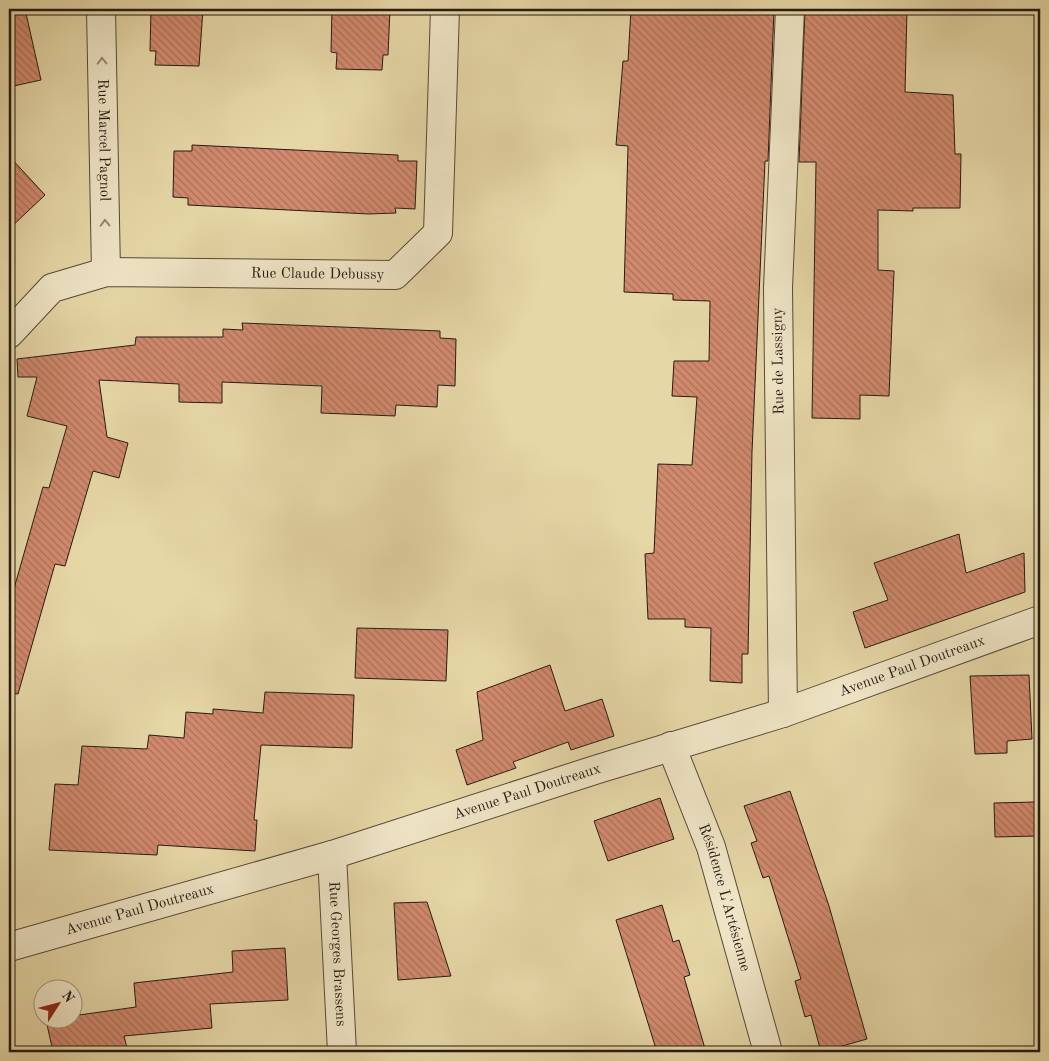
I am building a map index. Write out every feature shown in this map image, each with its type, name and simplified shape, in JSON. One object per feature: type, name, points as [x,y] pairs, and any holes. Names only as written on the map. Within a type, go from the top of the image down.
[{"type":"street","name":"Rue Marcel Pagnol","points":[[101,9],[106,272]]},
{"type":"street","name":"Rue Claude Debussy","points":[[9,334],[52,288],[106,272],[395,275],[438,233],[445,9]]},
{"type":"street","name":"Rue de Lassigny","points":[[783,713],[778,288],[790,9]]},
{"type":"street","name":"Avenue Paul Doutreaux","points":[[9,947],[332,855],[671,746],[783,713],[1040,620]]},
{"type":"street","name":"Résidence L'Artésienne","points":[[671,746],[711,847],[768,1052]]},
{"type":"street","name":"Rue Georges Brassens","points":[[332,855],[342,1052]]},
{"type":"building","points":[[9,9],[25,9],[41,80],[9,87]]},
{"type":"building","points":[[151,9],[203,9],[199,66],[155,65],[156,51],[150,51]]},
{"type":"building","points":[[332,9],[390,9],[388,55],[383,55],[382,70],[336,69],[337,53],[331,52]]},
{"type":"building","points":[[631,9],[774,9],[768,161],[765,161],[752,452],[748,654],[742,654],[742,683],[710,681],[711,628],[685,627],[685,619],[648,619],[645,554],[654,553],[658,464],[692,465],[697,397],[672,396],[674,361],[709,361],[710,301],[673,300],[673,294],[624,292],[628,146],[616,145],[623,61],[628,61]]},
{"type":"building","points":[[805,9],[907,9],[905,92],[953,95],[955,154],[961,154],[960,208],[913,208],[913,211],[878,210],[878,270],[894,271],[889,396],[860,395],[860,419],[812,418],[816,162],[799,162]]},
{"type":"building","points":[[192,145],[398,155],[398,161],[417,161],[415,209],[395,208],[396,213],[369,214],[188,205],[188,198],[173,197],[174,151],[192,151]]},
{"type":"building","points":[[9,156],[45,195],[9,229]]},
{"type":"building","points":[[242,323],[440,331],[440,338],[456,339],[455,386],[438,385],[437,407],[396,405],[395,416],[321,413],[322,386],[222,382],[222,403],[179,402],[179,384],[99,380],[107,437],[128,443],[119,478],[93,471],[65,566],[55,564],[18,694],[9,693],[9,606],[43,487],[49,488],[67,426],[27,416],[37,377],[18,377],[17,359],[135,345],[136,337],[223,337],[223,329],[243,330]]},
{"type":"building","points":[[959,534],[966,573],[1024,553],[1025,592],[865,648],[853,612],[888,600],[874,563]]},
{"type":"building","points":[[357,628],[448,630],[446,681],[355,678]]},
{"type":"building","points":[[550,665],[565,711],[602,699],[614,736],[571,750],[568,742],[513,762],[516,768],[467,785],[456,750],[483,740],[477,692]]},
{"type":"building","points":[[1029,675],[1032,739],[1007,741],[1007,753],[975,754],[970,676]]},
{"type":"building","points":[[265,692],[354,695],[352,748],[261,745],[254,820],[257,820],[255,851],[158,845],[157,855],[49,850],[55,784],[78,785],[82,746],[147,749],[149,735],[184,738],[186,712],[213,714],[213,709],[263,713]]},
{"type":"building","points":[[790,791],[829,906],[867,1039],[821,1052],[811,1015],[805,1017],[795,981],[801,979],[769,876],[763,878],[751,843],[757,841],[744,806]]},
{"type":"building","points":[[660,798],[674,839],[608,861],[594,821]]},
{"type":"building","points":[[1036,802],[1037,836],[995,837],[994,803]]},
{"type":"building","points":[[427,902],[451,976],[398,980],[394,903]]},
{"type":"building","points":[[662,905],[673,942],[679,940],[690,975],[684,977],[706,1052],[657,1052],[616,920]]},
{"type":"building","points":[[285,948],[288,1000],[210,1004],[212,1028],[124,1036],[128,1052],[53,1052],[48,1028],[82,1028],[82,1015],[136,1007],[134,983],[233,972],[232,951]]}]
